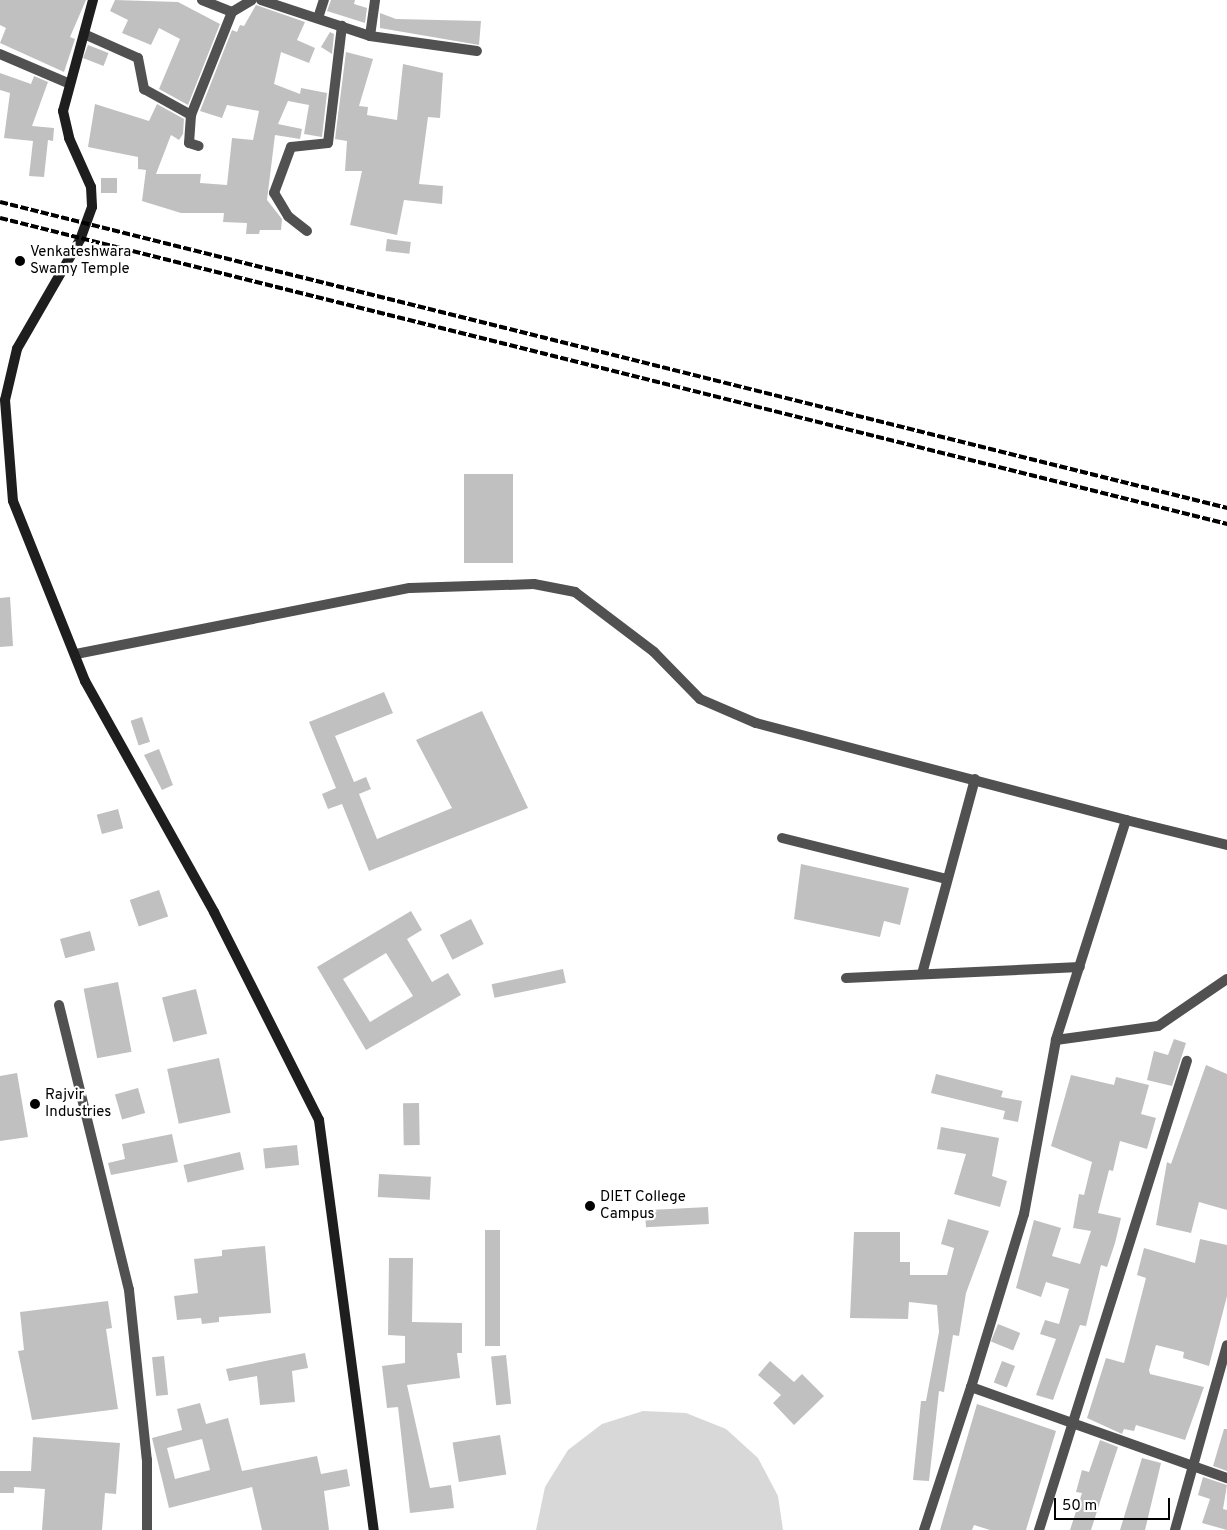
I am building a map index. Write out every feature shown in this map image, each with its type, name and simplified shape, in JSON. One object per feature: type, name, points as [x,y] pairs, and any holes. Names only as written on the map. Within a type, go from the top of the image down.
[{"type":"street","points":[[93,0],[63,111],[68,138],[91,187],[92,207],[81,238],[17,349],[5,400],[12,500],[76,654],[85,681],[214,912],[319,1120],[374,1530]]},
{"type":"street","points":[[202,0],[232,12]]},
{"type":"street","points":[[199,146],[189,142],[191,115],[232,12],[252,0]]},
{"type":"street","points":[[260,0],[370,36],[477,51]]},
{"type":"street","points":[[318,18],[324,0]]},
{"type":"street","points":[[370,36],[375,0]]},
{"type":"street","points":[[307,231],[288,216],[274,193],[291,147],[328,143],[342,26]]},
{"type":"street","points":[[84,34],[138,58],[144,89],[191,115]]},
{"type":"street","points":[[0,54],[70,84]]},
{"type":"street","points":[[76,654],[410,588],[534,584],[575,592],[654,652],[700,699],[756,723],[975,778],[1126,820],[1227,845]]},
{"type":"street","points":[[922,974],[975,778]]},
{"type":"street","points":[[924,1530],[971,1387],[1024,1214],[1056,1040],[1126,820]]},
{"type":"street","points":[[782,838],[948,879]]},
{"type":"street","points":[[846,978],[1080,968]]},
{"type":"street","points":[[1056,1040],[1158,1026],[1227,979]]},
{"type":"street","points":[[59,1006],[129,1290],[147,1460],[147,1530]]},
{"type":"street","points":[[1040,1530],[1187,1061]]},
{"type":"street","points":[[1175,1530],[1227,1345]]},
{"type":"street","points":[[971,1387],[1227,1478]]},
{"type":"shaded area","points":[[643,1411],[686,1413],[726,1429],[758,1458],[778,1496],[783,1530],[536,1530],[545,1487],[568,1450],[602,1424]]},
{"type":"building","points":[[0,0],[86,0],[70,37],[75,39],[64,72],[0,43],[6,28],[0,25]]},
{"type":"building","points":[[115,0],[178,2],[220,24],[188,105],[159,89],[180,39],[159,28],[151,45],[122,33],[128,20],[110,11]]},
{"type":"building","points":[[331,0],[355,0],[354,4],[367,8],[365,23],[327,11]]},
{"type":"building","points":[[256,5],[305,22],[297,40],[315,48],[309,63],[281,52],[274,84],[300,94],[301,88],[327,93],[322,137],[304,134],[309,105],[288,101],[278,124],[302,129],[300,139],[275,135],[267,200],[282,219],[281,230],[260,230],[259,234],[246,234],[247,223],[223,222],[224,213],[181,213],[142,201],[146,170],[138,169],[138,157],[88,147],[95,104],[149,121],[157,104],[184,119],[183,134],[179,140],[171,135],[156,174],[201,174],[200,183],[227,185],[232,138],[253,140],[259,111],[227,105],[222,118],[200,111],[232,30],[237,32],[240,25],[244,26]]},
{"type":"building","points":[[380,13],[396,19],[481,21],[479,45],[380,28]]},
{"type":"building","points":[[330,32],[334,34],[332,54],[321,47]]},
{"type":"building","points":[[88,45],[109,53],[104,66],[83,58]]},
{"type":"building","points":[[346,52],[373,59],[359,106],[368,107],[367,115],[397,120],[403,64],[443,73],[440,118],[428,117],[419,184],[443,186],[442,204],[404,200],[397,235],[350,225],[362,171],[345,171],[347,141],[335,139]]},
{"type":"building","points":[[0,73],[31,84],[34,76],[48,82],[32,126],[54,128],[53,141],[48,140],[44,177],[29,176],[33,141],[4,138],[10,93],[0,90]]},
{"type":"building","points":[[101,178],[117,178],[117,193],[101,193]]},
{"type":"building","points":[[387,239],[411,242],[409,254],[386,251]]},
{"type":"building","points":[[464,474],[513,474],[513,563],[464,563]]},
{"type":"building","points":[[10,597],[13,646],[0,647],[0,598]]},
{"type":"building","points":[[384,692],[393,713],[335,736],[354,782],[366,777],[371,789],[359,794],[377,839],[452,808],[416,740],[482,711],[528,808],[369,871],[342,804],[328,809],[322,794],[336,788],[309,722]]},
{"type":"building","points":[[142,717],[150,742],[139,745],[131,721]]},
{"type":"building","points":[[159,749],[173,785],[162,790],[144,755]]},
{"type":"building","points":[[118,809],[123,828],[102,834],[97,815]]},
{"type":"building","points":[[801,864],[909,888],[900,925],[884,921],[880,937],[794,919]]},
{"type":"building","points":[[159,890],[168,916],[139,927],[130,900]]},
{"type":"building","points":[[411,911],[422,930],[407,939],[432,982],[448,973],[461,995],[366,1050],[317,967]],"holes":[[[386,953],[413,996],[370,1022],[343,979]]]},
{"type":"building","points":[[471,919],[484,944],[453,960],[440,935]]},
{"type":"building","points":[[90,931],[95,950],[65,958],[60,939]]},
{"type":"building","points":[[563,969],[566,983],[495,998],[492,984]]},
{"type":"building","points":[[118,982],[132,1052],[97,1058],[84,989]]},
{"type":"building","points":[[196,989],[207,1034],[173,1042],[162,997]]},
{"type":"building","points":[[1174,1039],[1186,1043],[1172,1086],[1147,1080],[1154,1051],[1168,1055]]},
{"type":"building","points":[[219,1058],[231,1113],[179,1124],[167,1069]]},
{"type":"building","points":[[1206,1065],[1227,1074],[1227,1210],[1199,1202],[1191,1233],[1156,1225],[1167,1162],[1171,1164]]},
{"type":"building","points":[[17,1073],[28,1137],[0,1141],[0,1076]]},
{"type":"building","points":[[936,1074],[1003,1091],[1001,1097],[1022,1101],[1018,1122],[1003,1119],[1005,1111],[931,1093]]},
{"type":"building","points":[[1071,1075],[1114,1085],[1116,1077],[1149,1085],[1141,1114],[1156,1118],[1147,1149],[1120,1141],[1113,1171],[1109,1170],[1098,1213],[1121,1218],[1115,1243],[1107,1267],[1101,1265],[1086,1326],[1080,1325],[1053,1400],[1036,1395],[1056,1339],[1040,1334],[1045,1320],[1059,1324],[1069,1289],[1046,1282],[1041,1297],[1016,1288],[1034,1220],[1061,1228],[1052,1256],[1080,1264],[1091,1231],[1073,1228],[1079,1194],[1084,1195],[1092,1162],[1051,1146]]},
{"type":"building","points":[[138,1088],[145,1113],[122,1120],[115,1095]]},
{"type":"building","points":[[403,1103],[419,1103],[420,1145],[404,1145]]},
{"type":"building","points":[[941,1127],[999,1138],[992,1176],[1007,1181],[1000,1207],[954,1194],[966,1154],[937,1149]]},
{"type":"building","points":[[172,1134],[178,1162],[111,1175],[108,1163],[125,1159],[122,1144]]},
{"type":"building","points":[[297,1145],[299,1165],[265,1168],[263,1149]]},
{"type":"building","points":[[240,1152],[244,1170],[188,1183],[183,1165]]},
{"type":"building","points":[[379,1174],[431,1177],[430,1200],[378,1197]]},
{"type":"building","points":[[708,1207],[709,1224],[646,1227],[645,1210]]},
{"type":"building","points":[[948,1219],[989,1231],[966,1293],[959,1336],[953,1335],[944,1392],[939,1391],[929,1481],[913,1480],[921,1401],[926,1401],[939,1332],[937,1305],[909,1302],[908,1319],[850,1318],[854,1232],[900,1232],[900,1262],[910,1262],[910,1275],[947,1275],[954,1248],[941,1244]]},
{"type":"building","points":[[485,1230],[500,1230],[500,1346],[485,1346]]},
{"type":"building","points":[[1200,1239],[1227,1245],[1227,1296],[1209,1366],[1183,1358],[1184,1352],[1156,1345],[1149,1370],[1150,1374],[1204,1387],[1185,1440],[1136,1425],[1134,1431],[1124,1429],[1122,1434],[1087,1418],[1106,1358],[1124,1363],[1146,1278],[1137,1275],[1144,1248],[1195,1263]]},
{"type":"building","points":[[265,1246],[271,1313],[219,1317],[219,1322],[202,1324],[201,1318],[177,1320],[174,1296],[198,1293],[194,1259],[222,1256],[222,1250]]},
{"type":"building","points":[[389,1258],[413,1258],[412,1322],[462,1323],[462,1353],[457,1353],[460,1378],[407,1385],[430,1488],[451,1485],[454,1508],[410,1513],[398,1407],[387,1408],[382,1366],[405,1363],[405,1336],[388,1335]]},
{"type":"building","points":[[108,1301],[112,1328],[106,1329],[118,1409],[32,1420],[18,1351],[24,1350],[20,1312]]},
{"type":"building","points":[[998,1324],[1020,1333],[1013,1351],[991,1342]]},
{"type":"building","points":[[305,1353],[308,1368],[292,1371],[295,1402],[260,1405],[257,1376],[229,1381],[226,1369]]},
{"type":"building","points":[[506,1355],[511,1404],[496,1405],[491,1357]]},
{"type":"building","points":[[164,1356],[168,1395],[156,1396],[152,1357]]},
{"type":"building","points":[[770,1361],[794,1382],[802,1374],[824,1396],[794,1425],[773,1403],[781,1395],[758,1375]]},
{"type":"building","points":[[1002,1361],[1015,1366],[1007,1387],[994,1382]]},
{"type":"building","points":[[200,1403],[206,1424],[228,1418],[242,1471],[317,1456],[321,1474],[347,1469],[350,1486],[324,1491],[329,1530],[262,1530],[252,1487],[169,1508],[152,1438],[182,1430],[177,1409]],"holes":[[[202,1439],[210,1470],[175,1479],[167,1448]]]},
{"type":"building","points":[[977,1404],[1056,1431],[1026,1530],[990,1530],[974,1525],[972,1530],[940,1530]]},
{"type":"building","points":[[1224,1429],[1227,1429],[1227,1471],[1213,1466]]},
{"type":"building","points":[[500,1435],[506,1475],[459,1482],[453,1443]]},
{"type":"building","points":[[33,1437],[120,1443],[116,1494],[105,1493],[102,1530],[42,1530],[45,1489],[14,1487],[14,1493],[0,1493],[0,1471],[31,1471]]},
{"type":"building","points":[[1100,1440],[1118,1447],[1091,1530],[1070,1530],[1082,1493],[1076,1492],[1082,1470],[1089,1472]]},
{"type":"building","points":[[1142,1458],[1161,1463],[1145,1530],[1120,1530]]},
{"type":"building","points":[[1203,1477],[1227,1485],[1223,1509],[1227,1510],[1227,1530],[1202,1523],[1210,1499],[1198,1495]]},
{"type":"railway","points":[[0,202],[1227,508]]},
{"type":"railway","points":[[0,218],[1227,524]]},
{"type":"place","name":"Venkateshwara Swamy Temple","points":[[20,261]]},
{"type":"place","name":"Rajvir Industries","points":[[35,1104]]},
{"type":"place","name":"DIET College Campus","points":[[590,1206]]}]
